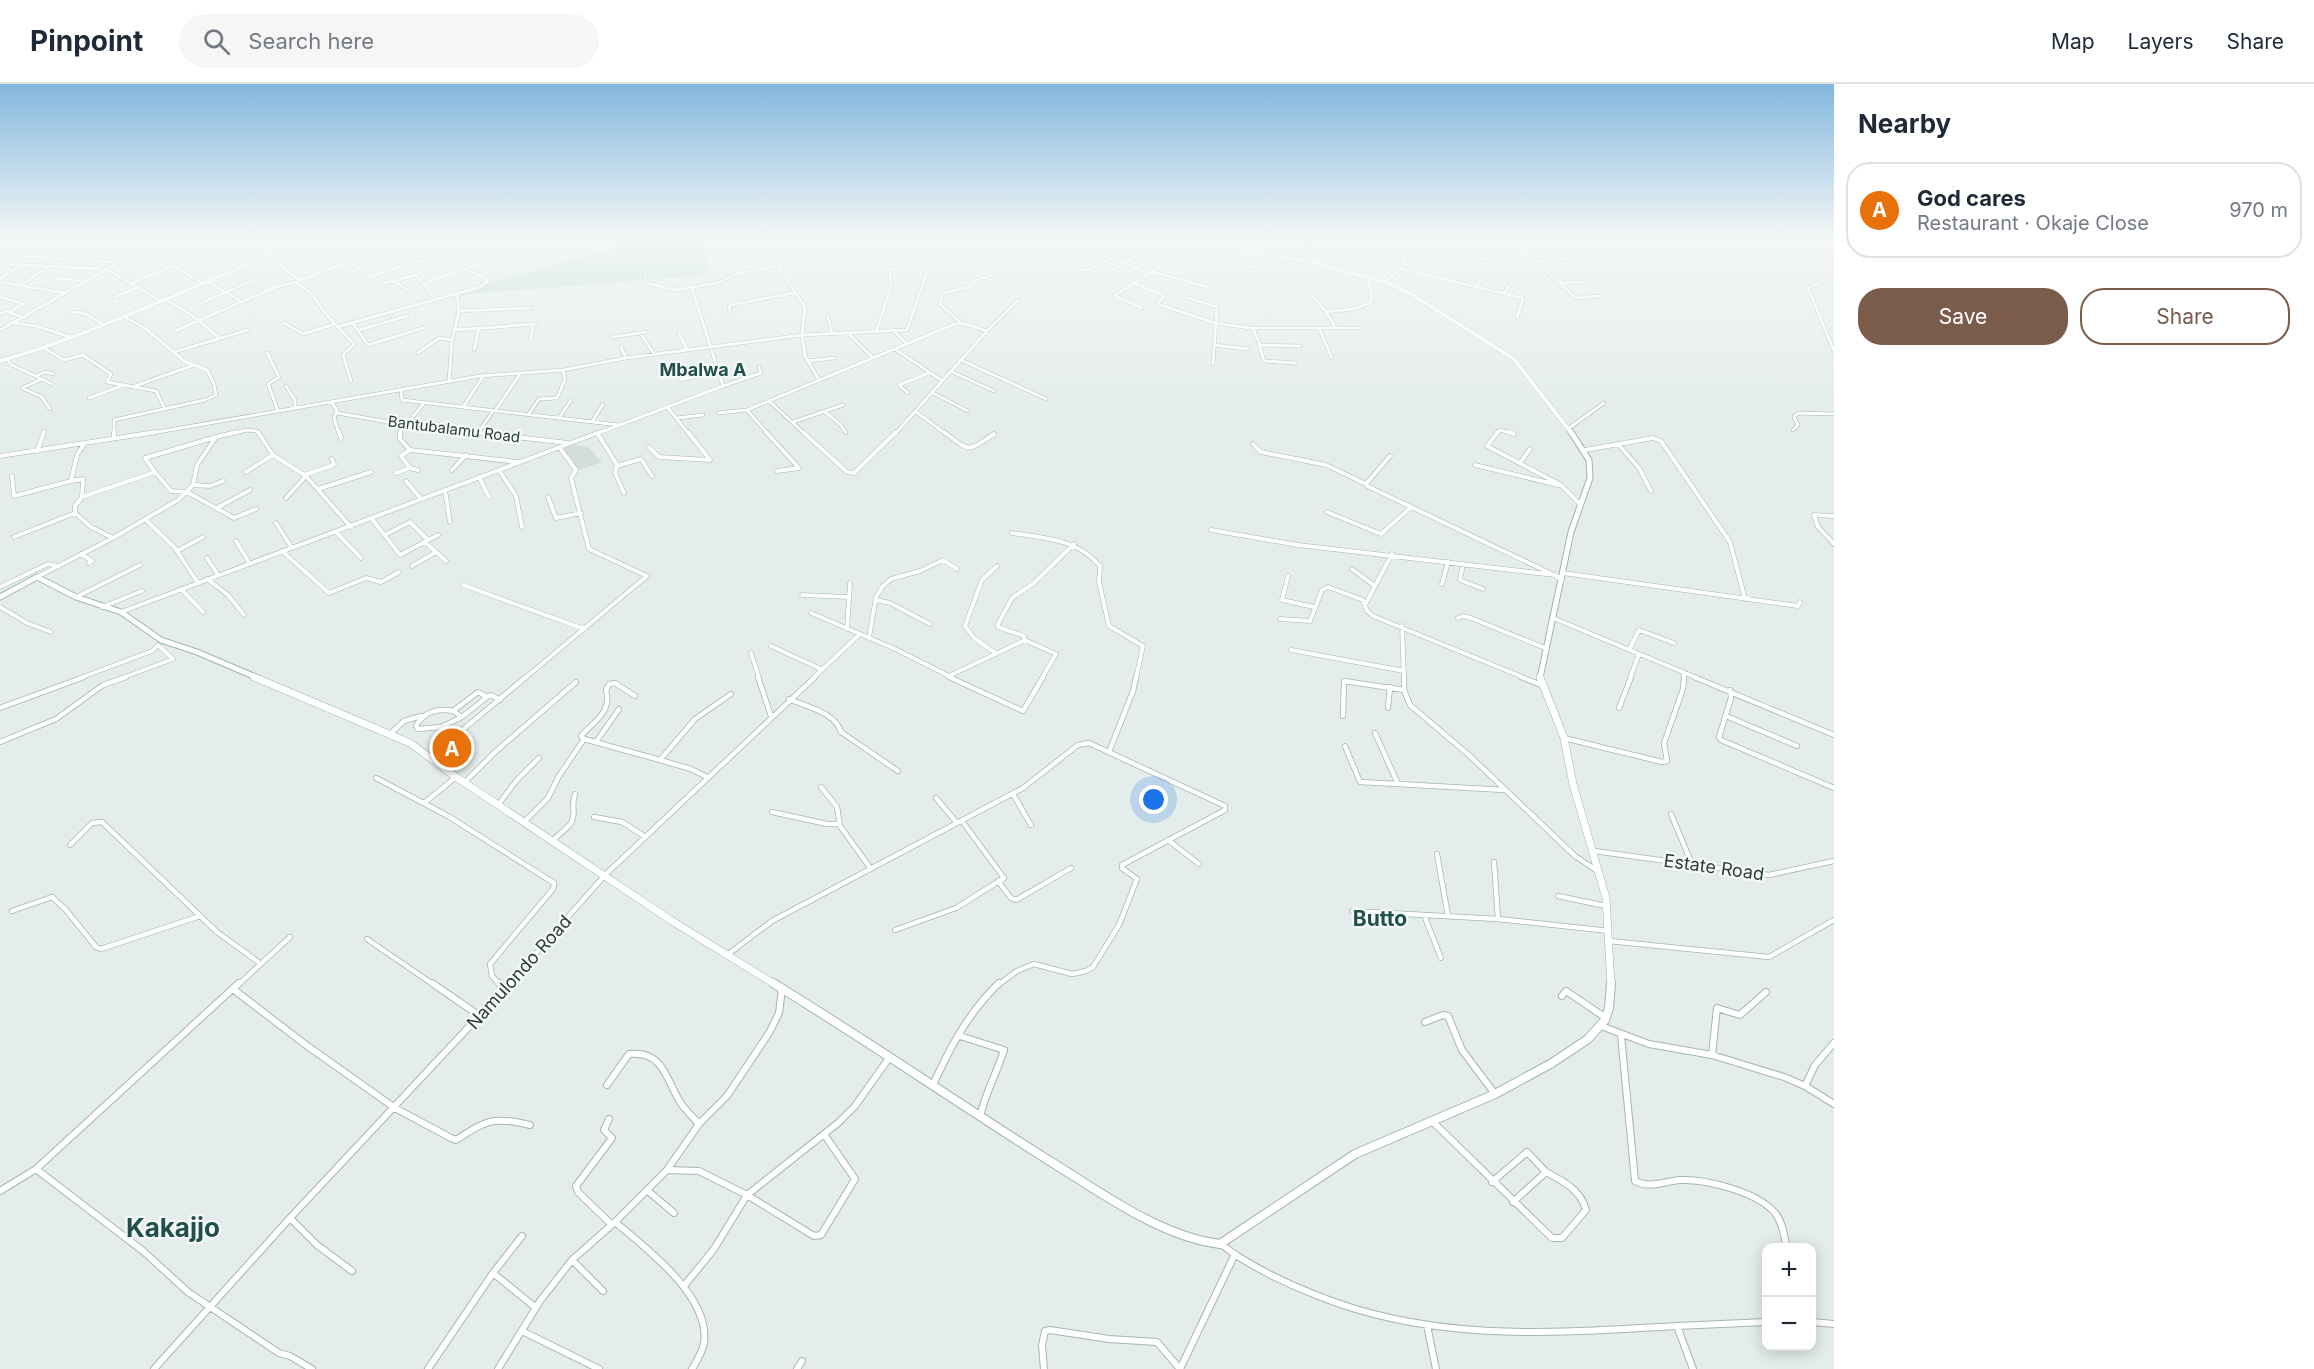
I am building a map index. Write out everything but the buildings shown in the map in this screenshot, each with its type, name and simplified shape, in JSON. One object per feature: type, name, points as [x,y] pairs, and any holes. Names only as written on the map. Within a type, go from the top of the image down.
[{"type":"street","points":[[0,314],[24,304],[3,298]]},
{"type":"street","points":[[0,330],[59,298]]},
{"type":"street","points":[[159,298],[200,321],[219,338]]},
{"type":"street","points":[[0,362],[73,338],[168,298]]},
{"type":"street","points":[[201,303],[212,298]]},
{"type":"street","points":[[235,298],[242,302]]},
{"type":"street","points":[[175,332],[251,298]]},
{"type":"street","points":[[315,298],[354,344],[344,355],[351,381]]},
{"type":"street","points":[[284,323],[303,334],[435,298]]},
{"type":"street","points":[[449,381],[452,340],[459,311],[458,298]]},
{"type":"street","points":[[695,298],[723,386]]},
{"type":"street","points":[[730,313],[729,306],[731,305],[768,298]]},
{"type":"street","points":[[797,298],[806,312],[802,335],[807,361],[819,380]]},
{"type":"street","points":[[877,330],[887,298]]},
{"type":"street","points":[[0,456],[235,419],[484,375],[563,370],[626,358],[802,335],[908,329],[918,298]]},
{"type":"street","points":[[941,298],[940,304],[961,323],[987,331]]},
{"type":"street","points":[[1116,298],[1142,308]]},
{"type":"street","points":[[1162,298],[1158,303],[1160,305],[1215,323],[1253,328],[1357,328]]},
{"type":"street","points":[[1188,298],[1217,307],[1213,364]]},
{"type":"street","points":[[1314,298],[1336,328]]},
{"type":"street","points":[[1326,312],[1354,311],[1368,305],[1372,298]]},
{"type":"street","points":[[1220,1244],[1355,1154],[1495,1094],[1576,1048],[1601,1026],[1606,1018],[1611,980],[1609,931],[1600,873],[1573,784],[1564,738],[1540,676],[1560,576],[1591,470],[1585,450],[1514,359],[1437,309],[1416,298]]},
{"type":"street","points":[[1516,318],[1524,299],[1520,298]]},
{"type":"street","points":[[1812,298],[1834,351]]},
{"type":"street","points":[[769,401],[850,474],[856,472],[1018,300]]},
{"type":"street","points":[[459,311],[530,308]]},
{"type":"street","points":[[9,312],[25,318]]},
{"type":"street","points":[[73,312],[86,314],[104,326]]},
{"type":"street","points":[[359,330],[407,316]]},
{"type":"street","points":[[114,437],[114,420],[164,407],[205,400],[216,395],[209,372],[184,361],[146,329],[125,317]]},
{"type":"street","points":[[828,317],[832,334]]},
{"type":"street","points":[[352,322],[368,345],[423,328]]},
{"type":"street","points":[[15,323],[36,326],[73,338]]},
{"type":"street","points":[[718,413],[747,410],[906,343],[961,323]]},
{"type":"street","points":[[455,330],[534,324],[531,339]]},
{"type":"street","points":[[474,350],[479,328]]},
{"type":"street","points":[[1253,328],[1264,361],[1296,363]]},
{"type":"street","points":[[1319,328],[1332,358]]},
{"type":"street","points":[[174,352],[248,330]]},
{"type":"street","points":[[894,331],[906,343]]},
{"type":"street","points":[[613,337],[646,332]]},
{"type":"street","points":[[847,332],[873,358]]},
{"type":"street","points":[[640,333],[655,355]]},
{"type":"street","points":[[679,333],[687,350]]},
{"type":"street","points":[[418,353],[440,338],[452,340]]},
{"type":"street","points":[[1214,345],[1248,349]]},
{"type":"street","points":[[1259,345],[1300,346]]},
{"type":"street","points":[[621,347],[626,358]]},
{"type":"street","points":[[44,348],[64,360],[83,355],[111,374],[107,382],[159,393],[164,407]]},
{"type":"street","points":[[895,349],[941,381]]},
{"type":"street","points":[[267,353],[279,377],[268,384],[278,411]]},
{"type":"street","points":[[807,361],[834,358]]},
{"type":"street","points":[[8,359],[10,364],[52,384]]},
{"type":"street","points":[[962,360],[1046,399]]},
{"type":"street","points":[[132,387],[194,365]]},
{"type":"street","points":[[121,612],[761,373],[759,367]]},
{"type":"street","points":[[528,415],[539,399],[557,398],[566,380],[563,370]]},
{"type":"street","points":[[950,371],[994,391]]},
{"type":"street","points":[[35,376],[45,372],[53,374]]},
{"type":"street","points":[[680,380],[717,372]]},
{"type":"street","points":[[908,393],[899,385],[929,373]]},
{"type":"street","points":[[478,433],[520,374]]},
{"type":"street","points":[[463,407],[484,375]]},
{"type":"street","points":[[42,379],[22,388],[42,397],[50,409]]},
{"type":"street","points":[[89,398],[124,386]]},
{"type":"street","points":[[286,386],[295,400],[296,408]]},
{"type":"street","points":[[401,390],[402,400],[621,426]]},
{"type":"street","points":[[931,392],[968,411]]},
{"type":"street","points":[[559,418],[570,400]]},
{"type":"street","points":[[332,402],[336,407],[337,413],[334,418],[341,438]]},
{"type":"street","points":[[406,425],[424,403]]},
{"type":"street","points":[[1569,428],[1604,403]]},
{"type":"street","points":[[592,422],[603,404]]},
{"type":"street","points":[[793,422],[843,405]]},
{"type":"street","points":[[649,447],[659,457],[710,461],[669,408]]},
{"type":"street","points":[[747,410],[769,438],[786,451],[799,468],[777,471]]},
{"type":"street","points":[[915,411],[967,449],[972,449],[994,434]]},
{"type":"street","points":[[825,412],[839,423],[846,433]]},
{"type":"street","name":"Bantubalamu Road","points":[[337,413],[406,425],[571,444]]},
{"type":"street","points":[[1793,430],[1798,425],[1794,417],[1798,413],[1834,414]]},
{"type":"street","points":[[677,418],[703,415]]},
{"type":"street","points":[[235,419],[236,432]]},
{"type":"street","points":[[400,424],[400,439],[410,450]]},
{"type":"street","points":[[1514,434],[1500,430],[1486,444],[1561,485],[1580,504]]},
{"type":"street","points":[[37,451],[44,431]]},
{"type":"street","points":[[256,509],[237,519],[187,492],[171,491],[145,458],[236,432],[257,431],[273,455],[305,475],[351,527]]},
{"type":"street","points":[[598,434],[617,466],[615,473],[624,493]]},
{"type":"street","points":[[0,597],[113,538],[178,500],[193,485],[197,465],[216,437]]},
{"type":"street","points":[[1585,450],[1653,438],[1661,441],[1730,542],[1745,599]]},
{"type":"street","points":[[71,481],[76,455],[85,443]]},
{"type":"street","points":[[1253,444],[1261,452],[1326,465],[1560,576]]},
{"type":"street","points":[[1618,444],[1639,468],[1651,491]]},
{"type":"street","points":[[430,757],[647,576],[589,549],[571,478],[576,470],[560,448]]},
{"type":"street","points":[[1520,463],[1530,449]]},
{"type":"street","points":[[410,468],[401,456],[410,450],[520,462]]},
{"type":"street","points":[[246,472],[273,455]]},
{"type":"street","points":[[452,470],[466,455]]},
{"type":"street","points":[[1366,484],[1390,456]]},
{"type":"street","points":[[286,498],[305,475],[331,466],[334,464],[332,459]]},
{"type":"street","points":[[617,466],[641,459],[652,476]]},
{"type":"street","points":[[1475,465],[1561,485]]},
{"type":"street","points":[[396,473],[410,468],[418,470]]},
{"type":"street","points":[[499,470],[515,490],[521,510],[522,526]]},
{"type":"street","points":[[113,538],[91,527],[75,513],[75,506],[82,497],[155,472]]},
{"type":"street","points":[[318,489],[371,472]]},
{"type":"street","points":[[12,476],[14,496],[83,479],[82,497]]},
{"type":"street","points":[[480,477],[489,497]]},
{"type":"street","points":[[193,485],[210,486],[223,481]]},
{"type":"street","points":[[406,481],[421,499]]},
{"type":"street","points":[[217,508],[250,490]]},
{"type":"street","points":[[445,490],[450,522]]},
{"type":"street","points":[[548,497],[556,518],[581,513]]},
{"type":"street","points":[[1327,512],[1381,534],[1411,507]]},
{"type":"street","points":[[14,537],[75,513]]},
{"type":"street","points":[[1834,516],[1814,515],[1818,527],[1834,544]]},
{"type":"street","points":[[145,519],[177,551],[198,583]]},
{"type":"street","points":[[372,519],[400,555],[438,535]]},
{"type":"street","points":[[385,535],[410,522],[446,561]]},
{"type":"street","points":[[276,523],[291,548]]},
{"type":"street","points":[[1211,530],[1298,545],[1392,554],[1798,606],[1800,602]]},
{"type":"street","points":[[336,532],[361,558]]},
{"type":"street","points":[[1012,533],[1074,544],[1084,549],[1100,566],[1100,582],[1108,626],[1143,646],[1133,691],[1109,752]]},
{"type":"street","points":[[177,551],[203,537]]},
{"type":"street","points":[[236,541],[250,564]]},
{"type":"street","points":[[811,613],[1024,711],[1056,655],[1025,640],[1024,636],[998,627],[998,624],[1012,598],[1034,583],[1074,544]]},
{"type":"street","points":[[282,551],[329,593],[366,578],[381,582],[399,572]]},
{"type":"street","points":[[412,566],[436,552]]},
{"type":"street","points":[[81,554],[92,561],[89,563]]},
{"type":"street","points":[[1392,554],[1366,603],[1369,613],[1544,686]]},
{"type":"street","points":[[207,558],[218,575]]},
{"type":"street","points":[[869,638],[876,600],[883,586],[895,578],[920,571],[943,560],[957,569]]},
{"type":"street","points":[[1442,584],[1448,562]]},
{"type":"street","points":[[0,587],[48,564],[57,566]]},
{"type":"street","points":[[1463,564],[1460,580],[1483,589]]},
{"type":"street","points":[[76,597],[140,565]]},
{"type":"street","points":[[994,652],[974,638],[965,626],[982,580],[997,566]]},
{"type":"street","points":[[1352,569],[1375,586]]},
{"type":"street","points":[[1288,576],[1282,600],[1314,607]]},
{"type":"street","points":[[0,742],[56,719],[103,685],[172,659],[160,643],[121,612],[76,597],[37,577]]},
{"type":"street","points":[[207,579],[228,595],[244,615]]},
{"type":"street","points":[[847,629],[850,583]]},
{"type":"street","points":[[463,585],[584,629]]},
{"type":"street","points":[[1280,619],[1308,622],[1323,587],[1326,586],[1366,603]]},
{"type":"street","points":[[182,589],[203,612]]},
{"type":"street","points":[[102,607],[142,591]]},
{"type":"street","points":[[802,595],[849,597]]},
{"type":"street","points":[[876,600],[890,603],[930,624]]},
{"type":"street","points":[[0,606],[27,623],[51,632]]},
{"type":"street","points":[[1458,618],[1463,616],[1471,618],[1545,648]]},
{"type":"street","points":[[1553,618],[1834,735]]},
{"type":"street","points":[[1402,626],[1406,700],[1470,756],[1575,856],[1600,873]]},
{"type":"street","points":[[1629,650],[1639,630],[1674,643]]},
{"type":"street","name":"Namulondo Road","points":[[154,1369],[291,1218],[505,990],[605,875],[859,634]]},
{"type":"street","points":[[949,676],[994,652],[1025,640]]},
{"type":"street","points":[[0,708],[145,654],[156,649],[160,643]]},
{"type":"street","points":[[160,643],[197,652],[410,743],[464,783],[728,955],[1113,1200],[1158,1225],[1203,1242],[1220,1244],[1301,1289],[1356,1308],[1458,1330],[1568,1331],[1762,1322]]},
{"type":"street","points":[[771,646],[821,669]]},
{"type":"street","points":[[1291,650],[1404,671]]},
{"type":"street","points":[[752,653],[771,716]]},
{"type":"street","points":[[1619,708],[1639,654]]},
{"type":"street","points":[[1564,738],[1662,762],[1667,761],[1664,743],[1683,689],[1684,672]]},
{"type":"street","points":[[1343,716],[1344,681],[1404,690]]},
{"type":"street","points":[[464,783],[495,752],[576,682]]},
{"type":"street","points":[[525,821],[548,798],[584,739],[582,734],[608,707],[609,700],[606,690],[609,684],[615,683],[635,696]]},
{"type":"street","points":[[1388,708],[1389,687]]},
{"type":"street","points":[[1730,690],[1731,698],[1719,736],[1723,741],[1834,788]]},
{"type":"street","points":[[453,711],[478,692],[487,697]]},
{"type":"street","points":[[660,760],[695,718],[731,694]]},
{"type":"street","points":[[404,721],[422,729],[453,724],[487,697],[491,695],[500,700]]},
{"type":"street","points":[[789,699],[832,717],[838,722],[841,732],[898,771]]},
{"type":"street","points":[[390,734],[404,721],[442,709],[453,711],[462,717]]},
{"type":"street","points":[[596,742],[619,710]]},
{"type":"street","points":[[416,726],[424,715]]},
{"type":"street","points":[[1726,716],[1797,746]]},
{"type":"street","points":[[1375,733],[1398,784]]},
{"type":"street","points":[[584,739],[691,769],[707,777]]},
{"type":"street","points":[[728,955],[772,921],[1013,794],[1028,785],[1078,745],[1089,743],[1225,806],[1225,810],[1220,814],[1208,818],[1131,859],[1121,867],[1137,879],[1136,884],[1126,911],[1093,967],[1085,972],[1070,974],[1034,964],[1011,975],[985,998],[970,1017],[942,1064],[933,1086]]},
{"type":"street","points":[[1345,746],[1360,782],[1505,790]]},
{"type":"street","points":[[498,805],[517,780],[539,758]]},
{"type":"street","points":[[424,803],[456,777]]},
{"type":"street","points":[[376,778],[498,845],[554,883],[553,889],[490,964],[492,976],[505,990]]},
{"type":"street","points":[[821,787],[837,807],[838,824],[871,869]]},
{"type":"street","points":[[553,840],[572,822],[574,816],[571,806],[576,794]]},
{"type":"street","points":[[1013,794],[1031,825]]},
{"type":"street","points":[[894,930],[956,908],[1004,878],[959,822],[936,798]]},
{"type":"street","points":[[772,812],[827,824],[838,824]]},
{"type":"street","points":[[1671,814],[1692,864]]},
{"type":"street","points":[[594,817],[622,822],[644,836]]},
{"type":"street","points":[[70,845],[92,823],[99,820],[217,932],[261,964]]},
{"type":"street","points":[[1168,840],[1199,864]]},
{"type":"street","name":"Estate Road","points":[[1594,851],[1769,875],[1834,861]]},
{"type":"street","points":[[1437,854],[1448,916]]},
{"type":"street","points":[[1494,862],[1498,919]]},
{"type":"street","points":[[998,881],[1011,898],[1016,900],[1071,868]]},
{"type":"street","points":[[1558,896],[1606,906]]},
{"type":"street","points":[[12,911],[52,897],[96,947],[101,949],[200,916]]},
{"type":"street","points":[[1352,911],[1498,919],[1609,931]]},
{"type":"street","points":[[1424,915],[1441,958]]},
{"type":"street","points":[[1609,941],[1769,957],[1834,920]]},
{"type":"street","points":[[0,1191],[36,1169],[290,937]]},
{"type":"street","points":[[368,939],[480,1016]]},
{"type":"street","points":[[233,989],[306,1045],[395,1108],[456,1140],[490,1119],[501,1118],[530,1125]]},
{"type":"street","points":[[498,1369],[536,1308],[572,1260],[648,1191],[667,1170],[699,1124],[727,1096],[779,1013],[782,989]]},
{"type":"street","points":[[1562,996],[1566,991],[1606,1018]]},
{"type":"street","points":[[1712,1055],[1717,1008],[1740,1014],[1766,992]]},
{"type":"street","points":[[1425,1022],[1443,1015],[1448,1016],[1462,1050],[1495,1094]]},
{"type":"street","points":[[1601,1026],[1665,1049],[1712,1055],[1771,1072],[1805,1086],[1834,1104]]},
{"type":"street","points":[[1621,1035],[1635,1181],[1645,1186],[1681,1180],[1695,1181],[1757,1199],[1770,1207],[1777,1215],[1785,1243]]},
{"type":"street","points":[[960,1036],[1004,1050],[995,1078],[984,1096],[980,1117]]},
{"type":"street","points":[[1805,1086],[1815,1065],[1834,1043]]},
{"type":"street","points":[[607,1085],[629,1054],[637,1051],[644,1053],[657,1059],[682,1105],[699,1124]]},
{"type":"street","points":[[684,1286],[714,1249],[747,1195],[824,1134],[855,1106],[889,1058]]},
{"type":"street","points":[[609,1119],[604,1130],[612,1138],[576,1186],[578,1192],[660,1261],[684,1286],[704,1338],[703,1347],[692,1369]]},
{"type":"street","points":[[1432,1121],[1492,1182],[1552,1238],[1562,1238],[1586,1210],[1585,1204],[1574,1190],[1546,1172],[1527,1152],[1492,1182]]},
{"type":"street","points":[[667,1170],[695,1169],[709,1174],[814,1236],[821,1235],[855,1179],[824,1134]]},
{"type":"street","points":[[36,1169],[143,1251],[188,1292],[279,1353],[290,1356],[312,1369]]},
{"type":"street","points":[[1513,1202],[1546,1172]]},
{"type":"street","points":[[648,1191],[674,1213]]},
{"type":"street","points":[[291,1218],[317,1245],[352,1271]]},
{"type":"street","points":[[428,1369],[522,1236]]},
{"type":"street","points":[[1044,1369],[1042,1336],[1045,1331],[1050,1330],[1109,1339],[1157,1342],[1180,1369],[1235,1254]]},
{"type":"street","points":[[572,1260],[603,1291]]},
{"type":"street","points":[[494,1273],[536,1308]]},
{"type":"street","points":[[1816,1322],[1834,1324]]},
{"type":"street","points":[[1427,1325],[1436,1369]]},
{"type":"street","points":[[1677,1326],[1693,1369]]},
{"type":"street","points":[[522,1331],[599,1369]]},
{"type":"street","points":[[797,1369],[802,1361]]},
{"type":"shaded area","points":[[573,444],[588,447],[602,462],[579,470],[562,448]]},
{"type":"place","name":"God cares","points":[[452,748]]},
{"type":"district","name":"Mbalwa A","points":[[703,369]]},
{"type":"district","name":"Butto","points":[[1380,918]]},
{"type":"district","name":"Kakajjo","points":[[173,1227]]}]
